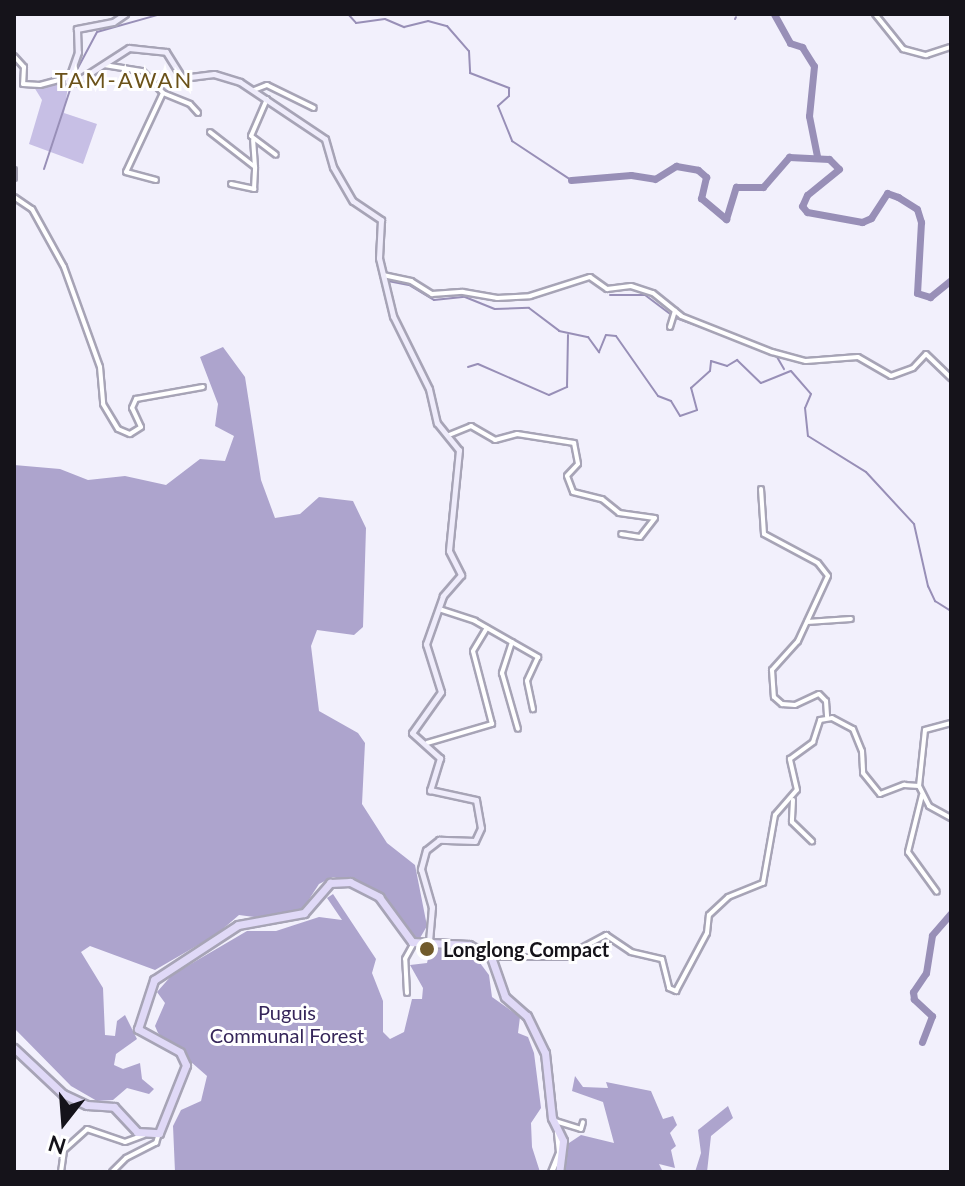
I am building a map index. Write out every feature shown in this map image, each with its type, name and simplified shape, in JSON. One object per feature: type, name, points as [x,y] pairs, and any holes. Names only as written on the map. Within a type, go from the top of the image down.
[{"type":"main road","points":[[125,14],[113,22],[77,29],[78,52],[67,78],[76,82],[129,48],[166,52],[184,79],[221,75],[254,90],[325,139],[333,167],[353,201],[379,216],[383,275],[395,321],[429,389],[437,423],[459,450],[460,466],[449,551],[461,574],[439,609],[426,647],[439,676],[441,696],[412,733],[427,743],[440,758],[430,790],[476,800],[481,828],[475,841],[439,840],[426,850],[421,869],[432,907],[429,943]]},
{"type":"main road","points":[[14,1048],[63,1094],[87,1105],[114,1107],[131,1128],[144,1135],[159,1133],[186,1065],[180,1052],[138,1029],[144,999],[163,972],[246,922],[308,911],[324,887],[337,881],[372,891],[414,943],[469,945],[491,957],[505,997],[527,1016],[545,1053],[554,1124],[564,1148],[559,1172]]},
{"type":"street","points":[[875,14],[903,49],[926,55],[951,47]]},
{"type":"street","points":[[14,56],[24,67],[23,84],[40,85],[67,78]]},
{"type":"street","points":[[102,65],[142,71],[163,93],[190,104],[198,113]]},
{"type":"street","points":[[254,90],[267,85],[314,108]]},
{"type":"street","points":[[156,180],[126,172],[163,93]]},
{"type":"street","points":[[231,184],[254,189],[251,127],[267,99]]},
{"type":"street","points":[[210,132],[255,167]]},
{"type":"street","points":[[253,140],[276,155]]},
{"type":"street","points":[[14,170],[14,178]]},
{"type":"street","points":[[14,197],[32,209],[64,267],[100,367],[103,404],[118,429],[130,434],[141,427],[132,404],[136,399],[203,387]]},
{"type":"street","points":[[383,275],[411,281],[432,294],[463,292],[497,298],[530,296],[585,276],[607,289],[649,291],[674,315],[772,352],[806,361],[858,357],[887,376],[910,370],[929,354],[951,378]]},
{"type":"street","points":[[670,327],[674,315]]},
{"type":"street","points":[[449,435],[471,426],[495,440],[517,434],[574,443],[578,464],[567,476],[573,492],[602,499],[619,513],[655,518],[640,537],[621,534]]},
{"type":"street","points":[[761,489],[764,534],[818,563],[828,576],[791,651],[772,670],[775,699],[795,705],[816,693],[826,701],[827,717]]},
{"type":"street","points":[[439,609],[487,628],[538,657],[527,681],[533,709]]},
{"type":"street","points":[[807,622],[851,619]]},
{"type":"street","points":[[427,743],[492,724],[473,651],[487,628]]},
{"type":"street","points":[[512,642],[502,673],[518,729]]},
{"type":"street","points":[[827,717],[855,732],[863,773],[880,794],[904,785],[919,786]]},
{"type":"street","points":[[812,841],[792,822],[793,800],[798,785],[792,754],[813,742],[819,722],[827,717]]},
{"type":"street","points":[[951,723],[925,730],[919,786],[929,806],[951,818]]},
{"type":"street","points":[[922,795],[908,852],[937,892]]},
{"type":"street","points":[[491,957],[565,957],[606,935],[631,952],[662,959],[667,985],[676,991],[705,937],[709,915],[728,897],[763,883],[775,815],[793,800]]},
{"type":"street","points":[[407,993],[405,959],[414,943]]},
{"type":"street","points":[[551,1172],[559,1152],[554,1124],[574,1123],[581,1129],[583,1122]]},
{"type":"street","points":[[61,1172],[64,1150],[87,1129],[125,1142],[144,1135]]},
{"type":"street","points":[[112,1172],[126,1158],[156,1143],[159,1133]]},
{"type":"shaded area","points":[[63,80],[68,86],[64,113],[97,124],[83,164],[29,144],[42,100],[34,87]]},
{"type":"green space","points":[[223,347],[245,377],[261,480],[275,518],[300,514],[319,497],[353,501],[366,528],[363,627],[354,635],[317,630],[311,646],[319,711],[358,733],[365,743],[362,804],[387,843],[415,865],[427,926],[420,938],[412,938],[371,888],[333,877],[319,884],[302,910],[262,918],[239,915],[217,934],[155,970],[90,946],[81,952],[103,988],[105,1035],[115,1036],[117,1021],[125,1015],[137,1039],[116,1054],[114,1065],[123,1069],[140,1063],[142,1079],[154,1089],[149,1094],[127,1088],[113,1100],[97,1101],[71,1086],[14,1028],[14,465],[60,469],[88,480],[125,476],[166,485],[200,459],[225,461],[234,436],[215,426],[218,404],[200,357]]},
{"type":"green space","name":"Puguis Communal Forest","points":[[333,894],[376,959],[372,973],[383,1001],[383,1032],[390,1039],[404,1032],[412,999],[422,999],[423,988],[410,965],[427,963],[430,950],[458,950],[477,959],[489,975],[492,997],[520,1017],[518,1033],[528,1037],[534,1053],[541,1108],[531,1123],[532,1147],[540,1172],[175,1172],[173,1126],[181,1110],[201,1101],[207,1076],[158,1033],[155,1026],[165,1003],[157,992],[172,975],[247,931],[276,931],[319,917],[342,920],[327,898]]},
{"type":"green space","points":[[575,1076],[583,1087],[608,1088],[606,1082],[651,1091],[663,1119],[673,1116],[677,1125],[670,1133],[676,1146],[671,1150],[675,1168],[659,1164],[663,1172],[563,1172],[569,1143],[581,1135],[614,1143],[603,1102],[572,1091]]},
{"type":"green space","points":[[728,1106],[733,1118],[711,1136],[707,1172],[695,1172],[701,1153],[698,1130]]},
{"type":"waterway","points":[[72,79],[97,32],[161,14]]},
{"type":"waterway","points":[[304,14],[321,14]]},
{"type":"waterway","points":[[348,14],[356,23],[385,19],[404,27],[428,21],[447,26],[469,51],[470,73],[509,88],[509,96],[498,106],[512,141],[571,180]]},
{"type":"waterway","points":[[774,14],[790,43],[802,47],[814,66],[809,116],[817,156]]},
{"type":"waterway","points":[[44,169],[71,87]]},
{"type":"waterway","points":[[571,180],[631,175],[655,179],[676,166],[698,170],[706,177],[701,198],[726,219],[736,187],[763,187],[789,157],[829,159],[839,169],[807,195],[802,206],[807,212],[862,222],[871,218],[887,193],[898,197],[917,209],[921,222],[917,293],[930,297],[951,280]]},
{"type":"waterway","points":[[388,281],[409,285],[434,300],[465,297],[495,309],[529,308],[559,331],[588,337],[599,352],[606,335],[616,336],[658,396],[671,401],[680,416],[697,410],[691,388],[710,371],[711,361],[727,366],[737,360],[761,383],[791,371],[811,394],[805,408],[808,436],[866,472],[914,524],[928,586],[935,601],[951,611]]},
{"type":"waterway","points":[[610,295],[645,295],[676,318],[720,334]]},
{"type":"waterway","points":[[468,367],[478,364],[549,395],[567,387],[568,335]]},
{"type":"waterway","points":[[734,339],[777,357],[784,369]]},
{"type":"waterway","points":[[922,1042],[932,1016],[914,999],[913,992],[926,973],[932,935],[951,913]]},
{"type":"place","name":"Longlong Compact","points":[[427,949]]},
{"type":"district","name":"TAM-AWAN","points":[[124,80]]}]
